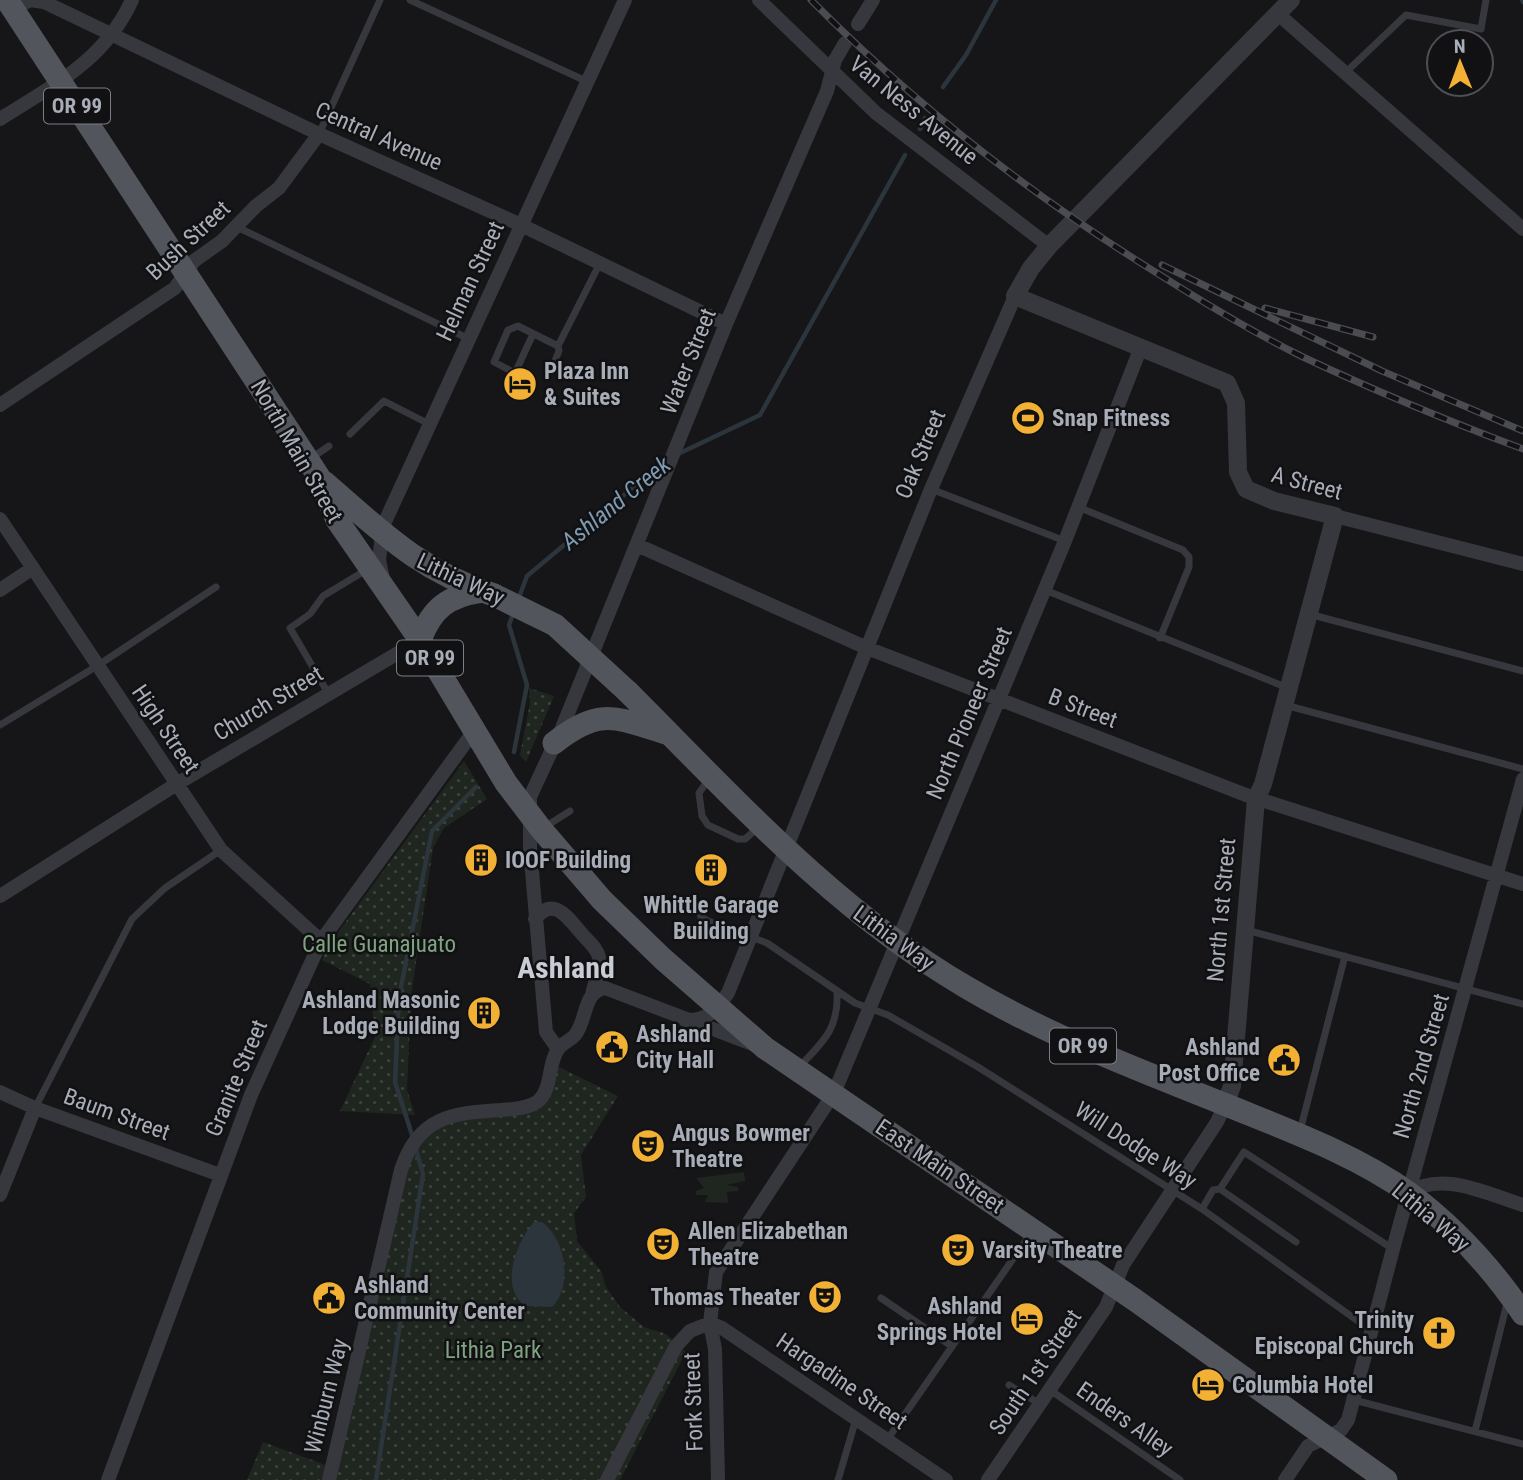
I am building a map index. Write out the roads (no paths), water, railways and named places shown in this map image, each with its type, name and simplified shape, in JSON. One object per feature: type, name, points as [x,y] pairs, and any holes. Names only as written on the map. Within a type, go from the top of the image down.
[{"type":"main road","name":"North Main Street","points":[[10,4],[313,469],[337,520],[419,640],[533,826]]},
{"type":"main road","name":"Lithia Way","points":[[313,469],[382,534],[423,564],[555,625],[628,692],[788,849],[860,915],[897,942],[963,985],[1043,1028],[1299,1135],[1408,1193],[1466,1244],[1509,1293],[1523,1314]]},
{"type":"main road","points":[[419,640],[442,603],[458,595],[488,593]]},
{"type":"main road","points":[[554,743],[576,726],[608,718],[672,735]]},
{"type":"main road","name":"East Main Street","points":[[533,826],[602,900],[765,1048],[1114,1286],[1328,1436],[1386,1480]]},
{"type":"street","name":"Central Avenue","points":[[10,4],[30,0],[44,2],[319,134],[522,225],[726,324]]},
{"type":"street","points":[[0,119],[60,80],[113,36],[132,0]]},
{"type":"street","name":"Helman Street","points":[[384,587],[379,560],[382,534],[625,0]]},
{"type":"street","name":"Van Ness Avenue","points":[[759,0],[876,113],[1049,246]]},
{"type":"street","points":[[858,24],[873,0]]},
{"type":"street","name":"Oak Street","points":[[718,1007],[728,993],[932,489],[1015,296],[1031,268],[1049,246],[1291,0]]},
{"type":"street","points":[[1278,14],[1523,229]]},
{"type":"street","name":"Water Street","points":[[533,826],[534,786],[667,474],[726,324],[827,91],[836,55],[845,43]]},
{"type":"street","name":"Bush Street","points":[[0,405],[175,288],[194,261],[237,228],[256,206],[279,188],[319,134]]},
{"type":"street","name":"A Street","points":[[1015,296],[1220,379],[1232,388],[1236,403],[1238,472],[1246,489],[1274,501],[1523,564]]},
{"type":"street","name":"North Pioneer Street","points":[[834,1093],[1045,590],[1141,347]]},
{"type":"street","name":"North 1st Street","points":[[1114,1286],[1123,1265],[1225,1105],[1232,1086],[1256,799],[1263,784],[1335,516]]},
{"type":"street","name":"High Street","points":[[0,519],[175,785],[221,850],[321,942]]},
{"type":"street","name":"B Street","points":[[637,545],[867,648],[999,701],[1256,799],[1523,884]]},
{"type":"street","points":[[0,590],[33,568]]},
{"type":"street","name":"Church Street","points":[[0,896],[175,785],[419,640]]},
{"type":"street","name":"Granite Street","points":[[108,1480],[251,1096],[321,942],[474,731]]},
{"type":"street","name":"North 2nd Street","points":[[1285,1480],[1308,1446],[1346,1425],[1392,1249],[1523,779]]},
{"type":"street","points":[[533,826],[535,919],[546,1032],[558,1049]]},
{"type":"street","points":[[535,919],[542,911],[551,908],[561,911],[597,951],[600,961],[592,995]]},
{"type":"street","points":[[592,995],[605,988],[765,1048]]},
{"type":"street","name":"Winburn Way","points":[[328,1480],[407,1153],[417,1137],[452,1114],[523,1108],[538,1101],[558,1049],[577,1034],[592,995]]},
{"type":"street","points":[[685,1020],[700,1021],[709,1017],[718,1007]]},
{"type":"street","name":"Baum Street","points":[[0,1092],[35,1108],[220,1175]]},
{"type":"street","name":"Fork Street","points":[[718,1480],[715,1349],[710,1323],[716,1272],[834,1093]]},
{"type":"street","points":[[0,1195],[35,1108]]},
{"type":"street","points":[[1408,1193],[1420,1185],[1444,1182],[1523,1205]]},
{"type":"street","name":"South 1st Street","points":[[988,1480],[1106,1307],[1114,1286]]},
{"type":"street","points":[[607,1480],[676,1346],[690,1331],[710,1323]]},
{"type":"street","name":"Hargadine Street","points":[[710,1323],[722,1328],[946,1480]]},
{"type":"lane","points":[[319,134],[380,0]]},
{"type":"lane","points":[[411,0],[586,81]]},
{"type":"lane","points":[[1345,73],[1406,15],[1481,29],[1486,0]]},
{"type":"lane","points":[[237,228],[469,339]]},
{"type":"lane","points":[[548,368],[551,370],[558,346],[600,263]]},
{"type":"lane","points":[[533,334],[515,373],[494,362],[509,330],[518,326],[558,346]]},
{"type":"lane","points":[[350,433],[384,401],[430,425]]},
{"type":"lane","points":[[313,469],[329,446]]},
{"type":"lane","points":[[932,489],[1065,541]]},
{"type":"lane","points":[[1078,507],[1183,550],[1189,558],[1189,566],[1160,638]]},
{"type":"lane","points":[[328,693],[290,628],[310,614],[323,596],[370,567]]},
{"type":"lane","points":[[0,725],[97,666],[216,587]]},
{"type":"lane","points":[[1045,590],[1160,638],[1286,697],[1523,769]]},
{"type":"lane","points":[[1309,614],[1523,671]]},
{"type":"lane","points":[[712,775],[699,793],[702,816],[708,825],[738,839],[745,839],[762,824]]},
{"type":"lane","points":[[533,826],[570,811]]},
{"type":"lane","points":[[35,1108],[132,919],[165,888],[221,850]]},
{"type":"lane","name":"Will Dodge Way","points":[[696,902],[701,916],[708,921],[750,936],[790,957],[837,991],[888,1015],[978,1067],[1202,1209],[1362,1324],[1372,1328]]},
{"type":"lane","points":[[1244,930],[1523,1004]]},
{"type":"lane","points":[[1299,1135],[1345,956]]},
{"type":"lane","points":[[797,1069],[834,1026],[838,1014],[837,991]]},
{"type":"lane","points":[[1202,1209],[1213,1191],[1220,1189],[1244,1152],[1392,1249]]},
{"type":"lane","points":[[1220,1189],[1296,1242]]},
{"type":"lane","points":[[887,1440],[950,1345],[1033,1230]]},
{"type":"lane","points":[[1475,1431],[1509,1293]]},
{"type":"lane","points":[[881,1298],[950,1345]]},
{"type":"lane","points":[[1009,1384],[1040,1404]]},
{"type":"lane","name":"Enders Alley","points":[[1049,1390],[1180,1480]]},
{"type":"lane","points":[[1354,1400],[1523,1444]]},
{"type":"lane","points":[[838,1480],[856,1419]]},
{"type":"waterway","name":"Ashland Creek","points":[[943,87],[966,55],[996,0]]},
{"type":"waterway","name":"Ashland Creek","points":[[920,129],[925,118]]},
{"type":"waterway","name":"Ashland Creek","points":[[678,454],[760,415],[905,155]]},
{"type":"waterway","name":"Ashland Creek","points":[[518,600],[527,576],[667,459]]},
{"type":"waterway","name":"Ashland Creek","points":[[514,611],[509,625],[527,685],[514,752]]},
{"type":"waterway","name":"Ashland Creek","points":[[413,1138],[395,1082],[399,997],[432,831],[476,787]]},
{"type":"waterway","name":"Ashland Creek","points":[[376,1480],[423,1174],[415,1146]]},
{"type":"railway","points":[[811,0],[892,77],[978,148],[1067,214],[1160,275],[1230,318],[1303,357],[1357,382],[1523,449]]},
{"type":"railway","points":[[1162,265],[1382,371],[1523,431]]},
{"type":"railway","points":[[1265,308],[1373,337]]},
{"type":"place","name":"Plaza Inn & Suites","points":[[520,384]]},
{"type":"place","name":"Snap Fitness","points":[[1028,418]]},
{"type":"place","name":"IOOF Building","points":[[481,860]]},
{"type":"place","name":"Whittle Garage Building","points":[[711,870]]},
{"type":"place","name":"Ashland Masonic Lodge Building","points":[[484,1013]]},
{"type":"place","name":"Ashland City Hall","points":[[612,1047]]},
{"type":"place","name":"Ashland Post Office","points":[[1284,1060]]},
{"type":"place","name":"Angus Bowmer Theatre","points":[[648,1146]]},
{"type":"place","name":"Allen Elizabethan Theatre","points":[[663,1244]]},
{"type":"place","name":"Varsity Theatre","points":[[958,1250]]},
{"type":"place","name":"Thomas Theater","points":[[825,1297]]},
{"type":"place","name":"Ashland Community Center","points":[[329,1298]]},
{"type":"place","name":"Ashland Springs Hotel","points":[[1027,1319]]},
{"type":"place","name":"Trinity Episcopal Church","points":[[1439,1333]]},
{"type":"place","name":"Columbia Hotel","points":[[1208,1385]]},
{"type":"district","name":"Ashland","points":[[566,968]]},
{"type":"park label","name":"Calle Guanajuato","points":[[379,944]]},
{"type":"park label","name":"Lithia Park","points":[[493,1350]]}]
